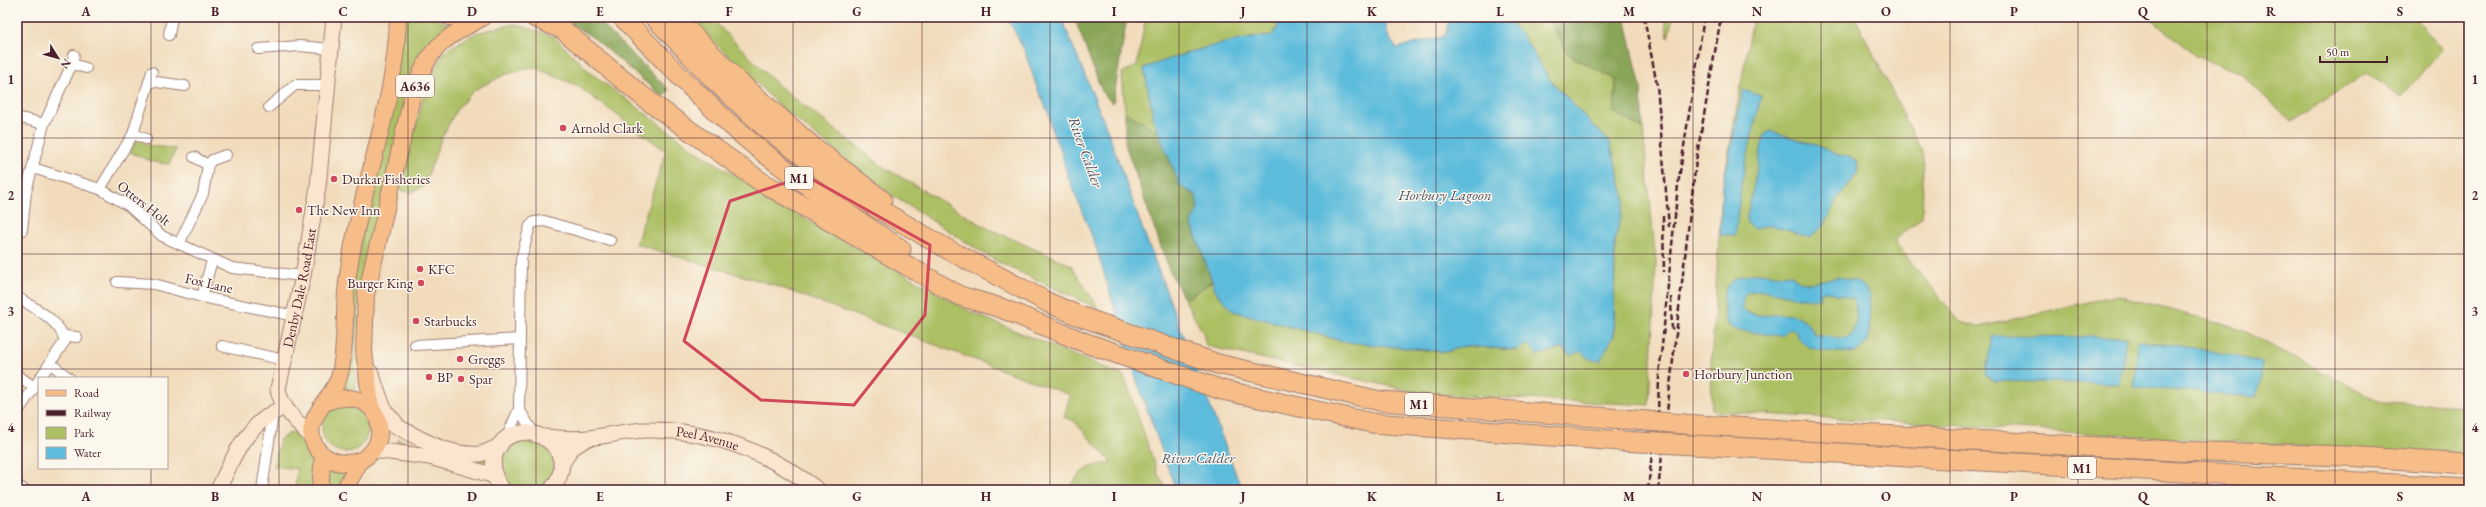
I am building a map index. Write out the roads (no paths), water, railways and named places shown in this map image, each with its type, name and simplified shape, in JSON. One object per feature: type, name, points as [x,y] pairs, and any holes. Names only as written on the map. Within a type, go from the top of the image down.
[{"type":"highway","points":[[534,17],[562,29],[647,100],[760,181],[960,296],[1001,308]]},
{"type":"highway","name":"M1","points":[[622,17],[698,95],[753,144],[843,211],[915,258],[1001,308],[1086,343],[1222,390],[1372,423],[1621,441],[2469,488]]},
{"type":"highway","name":"M1","points":[[654,17],[714,80],[766,128],[854,194],[949,250],[1049,303],[1079,316],[1218,364],[1380,401],[1696,425],[2159,451],[2347,456],[2469,464]]},
{"type":"highway","points":[[675,17],[739,82],[811,145],[949,250]]},
{"type":"main road","name":"A636","points":[[326,402],[340,375],[351,255],[390,86],[397,44],[398,17]]},
{"type":"main road","points":[[449,17],[484,18]]},
{"type":"main road","name":"A636","points":[[374,411],[364,351],[366,295],[390,187],[418,79],[423,66],[434,50],[448,37],[484,18]]},
{"type":"main road","points":[[344,490],[361,460],[373,450],[380,434],[374,411],[361,400],[350,397],[339,397],[326,402],[315,414],[311,430],[312,438],[323,455],[342,463],[361,460]]},
{"type":"main road","points":[[320,490],[323,455]]},
{"type":"street","points":[[169,35],[172,17]]},
{"type":"street","name":"Denby Dale Road East","points":[[262,490],[282,411],[278,389],[303,276],[318,187],[334,17]]},
{"type":"street","points":[[258,49],[300,46],[331,49]]},
{"type":"street","points":[[22,230],[20,216],[44,124],[73,59],[86,68]]},
{"type":"street","points":[[100,189],[133,134],[151,77],[185,86]]},
{"type":"street","points":[[269,107],[295,85],[327,85]]},
{"type":"street","points":[[17,117],[44,124]]},
{"type":"street","points":[[133,134],[146,139]]},
{"type":"street","points":[[179,244],[203,194],[208,165],[212,160],[226,155]]},
{"type":"street","points":[[194,156],[208,165]]},
{"type":"street","name":"Otters Holt","points":[[33,168],[100,189],[129,206],[162,236],[232,268],[303,276]]},
{"type":"street","points":[[503,490],[495,476],[494,461],[520,409],[521,259],[530,226],[534,222],[544,221],[610,240]]},
{"type":"street","points":[[202,297],[212,260]]},
{"type":"street","name":"Fox Lane","points":[[117,282],[154,284],[202,297],[295,316]]},
{"type":"street","points":[[18,299],[56,324],[63,336],[64,341],[42,377]]},
{"type":"street","points":[[63,336],[78,337]]},
{"type":"street","points":[[415,346],[520,339]]},
{"type":"street","points":[[222,346],[284,360]]},
{"type":"street","points":[[364,351],[385,412],[398,426]]},
{"type":"street","points":[[51,364],[68,377]]},
{"type":"street","points":[[17,375],[38,382],[17,413]]},
{"type":"street","points":[[520,409],[539,435],[556,449],[561,464]]},
{"type":"street","points":[[218,490],[251,429],[282,411],[315,414]]},
{"type":"street","name":"Denby Dale Road East","points":[[282,411],[312,438]]},
{"type":"street","points":[[374,411],[426,441],[463,453],[481,454],[503,443]]},
{"type":"street","name":"Peel Avenue","points":[[503,443],[519,433],[586,439],[623,432],[647,430],[708,436],[765,456],[791,470],[818,490]]},
{"type":"street","name":"Peel Avenue","points":[[551,490],[560,476],[561,464],[572,448],[586,439]]},
{"type":"street","points":[[373,450],[430,457],[495,476]]},
{"type":"street","points":[[17,486],[24,490]]},
{"type":"water","name":"River Calder","points":[[1007,17],[1061,17],[1107,129],[1140,222],[1242,490],[1176,490],[1137,381],[1094,241],[1067,174],[1061,151],[1052,132],[1049,114],[1038,90],[1025,52]]},
{"type":"water","name":"Horbury Lagoon","points":[[1275,17],[1386,17],[1388,34],[1391,41],[1397,48],[1445,36],[1450,17],[1503,17],[1522,35],[1549,79],[1610,143],[1625,199],[1615,240],[1614,335],[1600,361],[1589,359],[1580,351],[1571,356],[1562,348],[1537,355],[1528,344],[1516,350],[1464,346],[1446,352],[1346,342],[1233,311],[1216,292],[1191,222],[1198,209],[1196,195],[1180,186],[1154,121],[1144,68],[1222,43],[1271,36],[1278,27]]},
{"type":"water","points":[[1743,90],[1761,96],[1742,180],[1735,235],[1720,235],[1722,190]]},
{"type":"water","points":[[1770,131],[1816,145],[1838,155],[1849,156],[1858,162],[1857,174],[1838,198],[1823,226],[1810,238],[1771,225],[1755,229],[1746,222],[1764,135]]},
{"type":"water","points":[[1755,273],[1791,275],[1799,281],[1809,283],[1838,277],[1855,281],[1865,287],[1870,295],[1869,334],[1866,344],[1855,353],[1819,350],[1804,344],[1798,338],[1795,330],[1790,328],[1781,336],[1736,330],[1729,326],[1723,303],[1727,286],[1739,277]],"holes":[[[1763,290],[1800,298],[1820,299],[1821,292],[1826,291],[1854,299],[1856,319],[1854,329],[1850,337],[1841,338],[1815,335],[1808,324],[1799,317],[1781,314],[1751,314],[1742,309],[1743,298],[1747,292]]]},
{"type":"water","points":[[1993,336],[2126,337],[2120,384],[1994,381],[1985,375]]},
{"type":"water","points":[[2138,341],[2203,349],[2263,363],[2257,397],[2134,387]]},
{"type":"railway","points":[[1644,17],[1657,85],[1669,227]]},
{"type":"railway","points":[[1657,452],[1659,376],[1678,185],[1704,17]]},
{"type":"railway","points":[[1658,490],[1696,161],[1721,17]]},
{"type":"railway","points":[[1663,216],[1664,272]]},
{"type":"railway","points":[[1671,297],[1672,331]]},
{"type":"railway","points":[[1648,490],[1653,444]]},
{"type":"place","name":"Arnold Clark","points":[[563,128]]},
{"type":"place","name":"Durkar Fisheries","points":[[334,179]]},
{"type":"place","name":"The New Inn","points":[[299,210]]},
{"type":"place","name":"KFC","points":[[420,269]]},
{"type":"place","name":"Burger King","points":[[421,283]]},
{"type":"place","name":"Starbucks","points":[[416,321]]},
{"type":"place","name":"Greggs","points":[[460,359]]},
{"type":"place","name":"Horbury Junction","points":[[1686,374]]},
{"type":"place","name":"BP","points":[[429,377]]},
{"type":"place","name":"Spar","points":[[461,379]]}]
